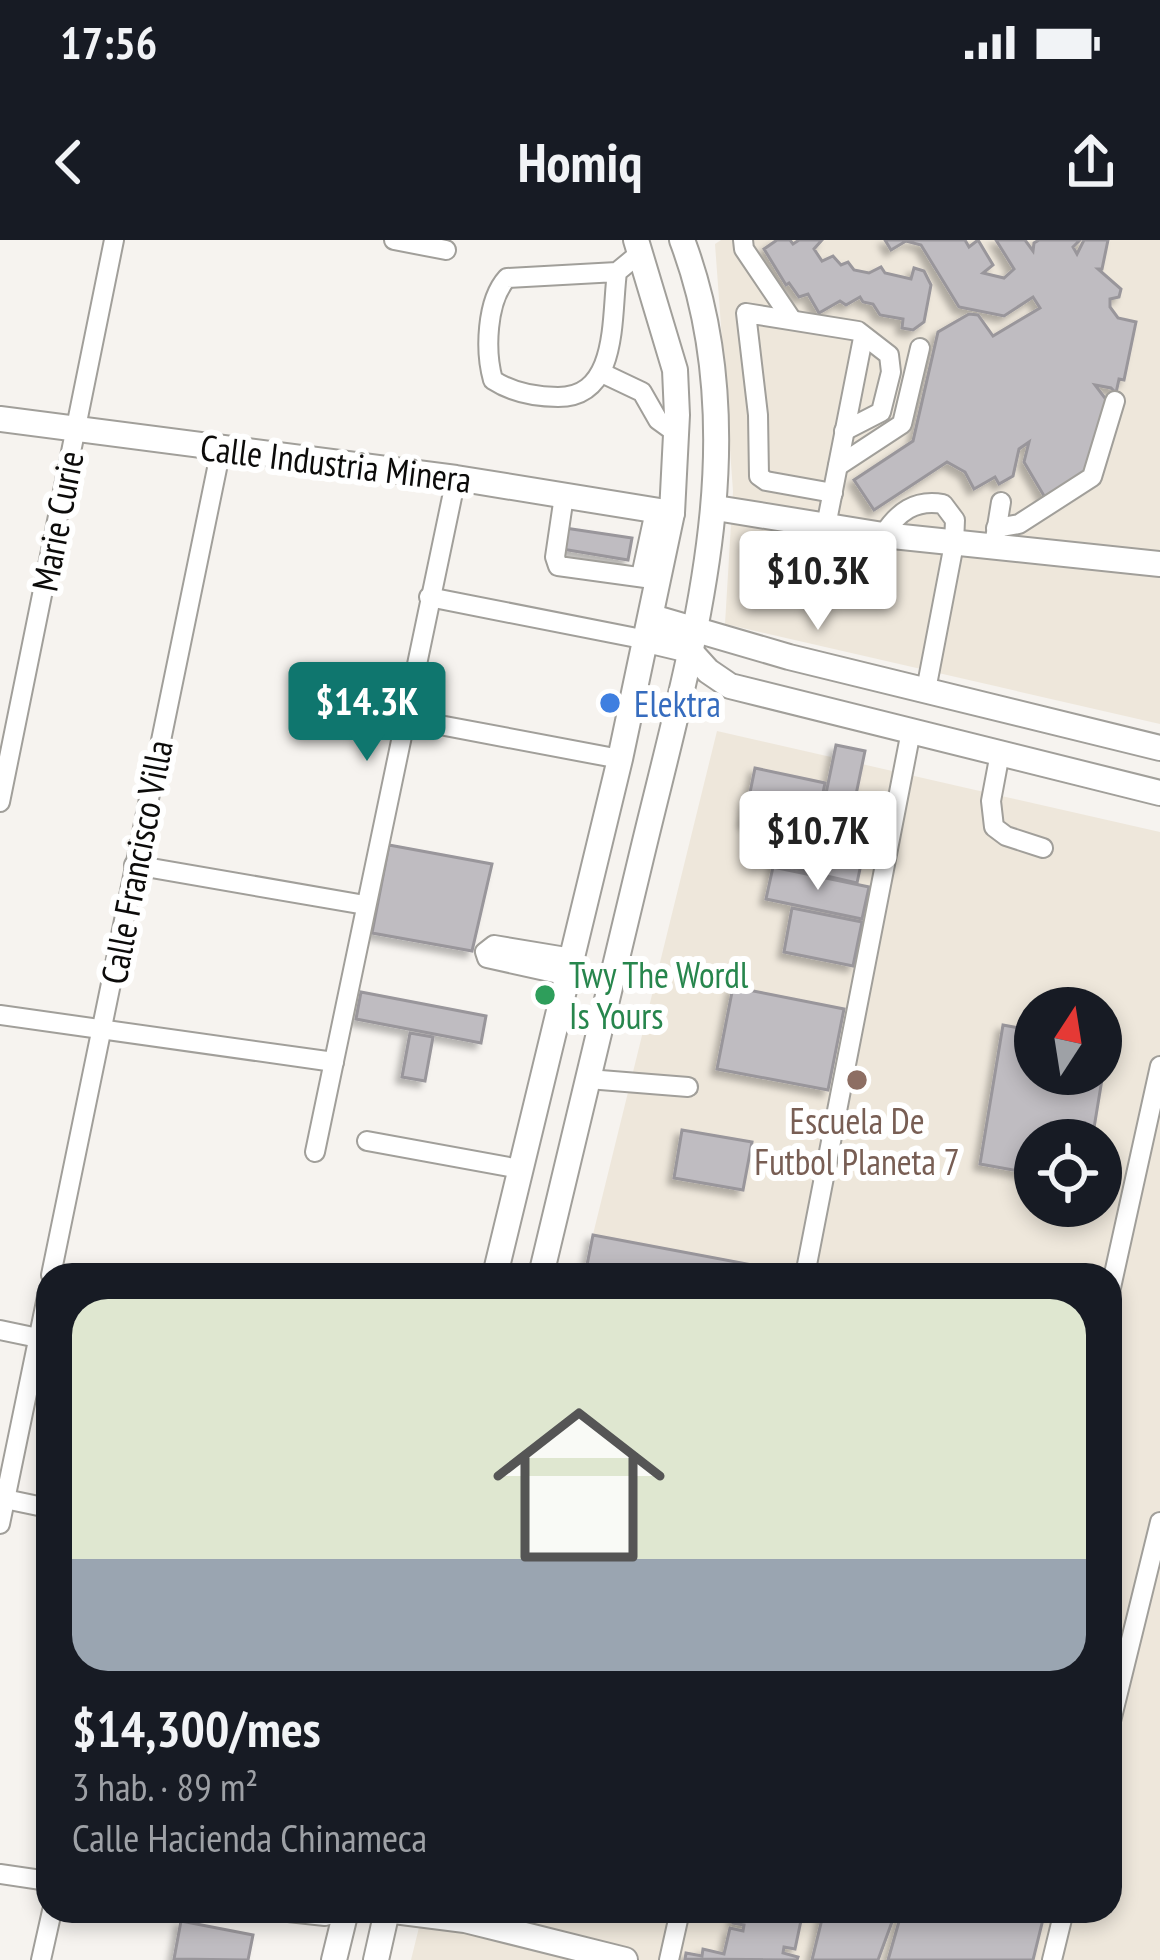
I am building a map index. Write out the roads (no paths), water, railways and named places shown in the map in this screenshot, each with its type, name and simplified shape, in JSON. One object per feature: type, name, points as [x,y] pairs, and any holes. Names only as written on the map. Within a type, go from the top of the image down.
[{"type":"main road","points":[[544,1263],[692,640],[716,508],[711,339],[682,240]]},
{"type":"main road","points":[[498,1263],[650,628],[650,578],[676,434],[675,370],[638,246]]},
{"type":"main road","name":"Calle Industria Minera","points":[[0,419],[456,478],[663,512]]},
{"type":"main road","points":[[716,508],[955,544],[995,537],[1160,564]]},
{"type":"main road","points":[[650,628],[789,657],[1160,748]]},
{"type":"main road","points":[[692,640],[708,670],[730,686],[1160,793]]},
{"type":"main road","points":[[780,699],[775,679],[789,657]]},
{"type":"main road","points":[[334,1960],[342,1923]]},
{"type":"main road","points":[[376,1960],[387,1923]]},
{"type":"main road","points":[[491,1923],[625,1960]]},
{"type":"street","name":"Marie Curie","points":[[0,802],[114,240]]},
{"type":"street","points":[[394,240],[446,250]]},
{"type":"street","points":[[743,240],[744,249],[790,317]]},
{"type":"street","points":[[617,272],[512,276],[501,283],[494,303],[490,374],[503,387],[525,394],[567,397],[587,391],[602,373],[617,272],[638,246]]},
{"type":"street","points":[[832,493],[766,482],[759,476],[755,379],[745,314],[790,317],[856,331],[889,355],[886,398],[879,416],[844,431]]},
{"type":"street","points":[[826,526],[863,338]]},
{"type":"street","points":[[838,466],[902,424],[920,348]]},
{"type":"street","points":[[602,373],[642,392],[658,420],[676,434]]},
{"type":"street","points":[[995,537],[1092,477],[1114,401]]},
{"type":"street","name":"Calle Francisco Villa","points":[[54,1263],[221,448]]},
{"type":"street","points":[[315,1152],[456,478]]},
{"type":"street","points":[[564,496],[556,564],[650,578]]},
{"type":"street","points":[[883,535],[904,510],[928,501],[943,504],[952,514],[955,544],[926,690]]},
{"type":"street","points":[[995,537],[1000,502]]},
{"type":"street","points":[[429,596],[650,628]]},
{"type":"street","points":[[446,725],[620,759]]},
{"type":"street","points":[[808,1263],[911,731]]},
{"type":"street","points":[[1000,753],[991,801],[994,827],[1043,848]]},
{"type":"street","points":[[134,865],[365,905]]},
{"type":"street","points":[[0,1015],[334,1062]]},
{"type":"street","points":[[1116,1263],[1160,1066]]},
{"type":"street","points":[[588,1079],[688,1087]]},
{"type":"street","points":[[367,1141],[520,1169]]},
{"type":"street","points":[[0,1330],[36,1338]]},
{"type":"street","points":[[0,1524],[36,1348]]},
{"type":"street","points":[[5,1499],[36,1505]]},
{"type":"street","points":[[1122,1685],[1154,1577],[1160,1522]]},
{"type":"street","points":[[0,1874],[36,1879]]},
{"type":"street","points":[[41,1960],[49,1923]]},
{"type":"street","points":[[669,1960],[677,1923]]},
{"type":"street","points":[[1052,1960],[1061,1923]]},
{"type":"place","name":"Elektra","points":[[610,703]]},
{"type":"place","name":"Twy The Wordl Is Yours","points":[[545,995]]},
{"type":"place","name":"Escuela De Futbol Planeta 7","points":[[857,1080]]}]
